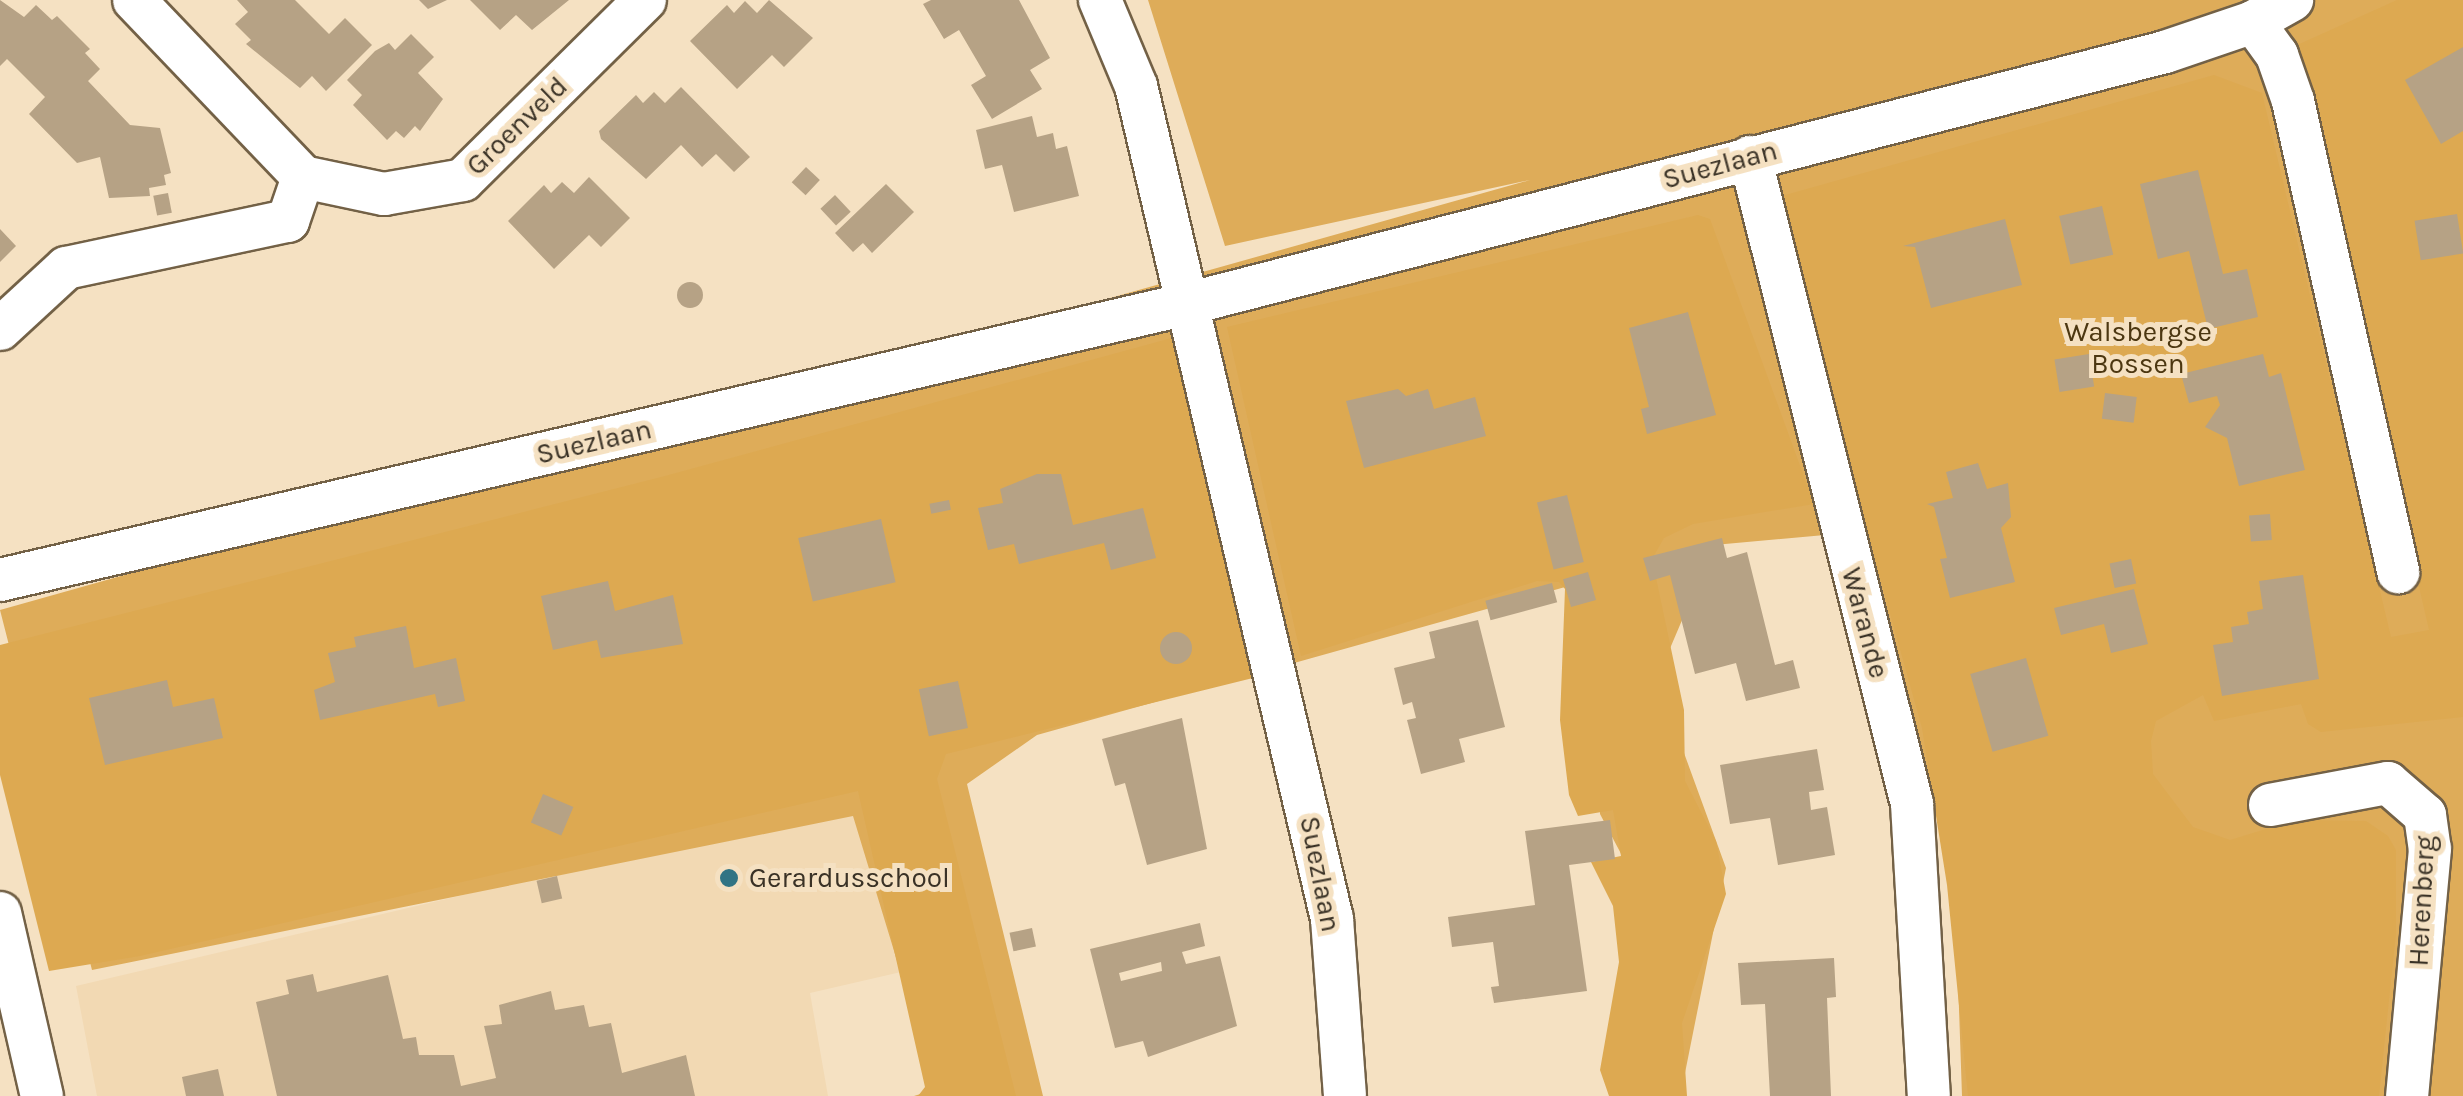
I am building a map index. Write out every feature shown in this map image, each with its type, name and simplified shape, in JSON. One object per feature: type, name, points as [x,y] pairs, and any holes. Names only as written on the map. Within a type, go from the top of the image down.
[{"type":"street","points":[[0,329],[66,268],[288,221],[303,176],[134,0]]},
{"type":"street","name":"Groenveld","points":[[303,176],[384,194],[463,180],[645,0]]},
{"type":"street","points":[[1100,0],[1136,86],[1187,304]]},
{"type":"street","name":"Suezlaan","points":[[0,580],[1187,304],[2165,52],[2252,22],[2292,0]]},
{"type":"street","points":[[2252,22],[2277,55],[2293,100],[2398,572]]},
{"type":"street","name":"Warande","points":[[1750,156],[1912,804],[1929,1096]]},
{"type":"street","name":"Suezlaan","points":[[1187,304],[1332,919],[1346,1096]]},
{"type":"street","name":"Herenberg","points":[[2270,804],[2388,783],[2424,814],[2430,849],[2407,1096]]},
{"type":"street","points":[[0,912],[42,1096]]},
{"type":"shaded area","name":"Gerardusschool","points":[[902,792],[940,963],[810,993],[828,1096],[97,1096],[76,986]]},
{"type":"green space","name":"Walsbergse Bossen","points":[[1148,0],[2463,0],[2463,1096],[1962,1096],[1952,805],[1916,783],[1869,531],[1714,545],[1657,679],[1726,868],[1682,1088],[1655,918],[1600,814],[1601,577],[1037,735],[967,784],[1043,1096],[914,1096],[936,1089],[853,816],[92,970],[0,610],[1530,180],[1225,246]]},
{"type":"green space","points":[[2397,0],[2463,0],[2463,717],[2321,732],[2308,724],[2301,704],[2214,721],[2203,695],[2156,721],[2151,741],[2153,774],[2193,827],[2230,840],[2295,820],[2366,821],[2388,836],[2396,850],[2396,933],[2379,1096],[1968,1096],[1947,885],[1922,728],[1774,198],[2214,75],[2262,93],[2391,637],[2429,630],[2295,46]]},
{"type":"green space","points":[[1698,215],[1710,219],[1814,504],[1693,524],[1664,538],[1652,559],[1684,710],[1685,781],[1716,841],[1726,894],[1682,1023],[1687,1096],[1609,1096],[1600,1070],[1619,962],[1613,906],[1591,862],[1621,856],[1613,810],[1578,816],[1569,795],[1560,720],[1565,589],[1559,582],[1537,581],[1301,656],[1227,327]]},
{"type":"green space","points":[[1179,336],[1261,676],[946,754],[937,779],[1016,1096],[918,1096],[925,1087],[858,791],[140,956],[49,971],[0,775],[0,645],[665,476]]},
{"type":"building","points":[[0,0],[24,17],[36,5],[52,20],[57,16],[90,49],[85,53],[100,69],[88,81],[130,125],[160,128],[171,173],[164,175],[166,185],[149,188],[150,196],[109,198],[100,157],[77,163],[29,114],[45,97],[7,59],[0,66]]},
{"type":"building","points":[[237,0],[295,0],[329,34],[345,18],[372,45],[326,91],[312,76],[300,88],[246,44],[251,40],[235,24],[248,12]]},
{"type":"building","points":[[419,0],[447,0],[428,9]]},
{"type":"building","points":[[470,0],[569,0],[532,30],[516,15],[500,30]]},
{"type":"building","points":[[769,0],[813,38],[784,67],[772,55],[737,89],[690,41],[727,5],[734,13],[745,1],[757,13]]},
{"type":"building","points":[[931,0],[1019,0],[1050,58],[1030,70],[1042,89],[992,119],[971,85],[986,76],[959,30],[944,39],[923,4]]},
{"type":"building","points":[[411,34],[434,57],[418,73],[443,99],[420,131],[415,126],[404,138],[396,131],[387,140],[353,105],[362,95],[347,80],[375,51],[389,43],[395,50]]},
{"type":"building","points":[[2463,47],[2463,131],[2441,144],[2405,80]]},
{"type":"building","points":[[681,87],[750,157],[734,172],[716,154],[702,167],[681,145],[646,179],[601,139],[599,131],[636,95],[643,103],[654,92],[665,103]]},
{"type":"building","points":[[1032,116],[1037,137],[1053,133],[1056,149],[1067,146],[1079,196],[1014,212],[1002,165],[985,169],[976,130]]},
{"type":"building","points":[[806,167],[820,180],[806,195],[792,182]]},
{"type":"building","points":[[2198,170],[2223,274],[2247,269],[2258,317],[2208,329],[2189,251],[2158,259],[2140,184]]},
{"type":"building","points":[[589,177],[630,218],[601,247],[589,235],[554,269],[508,221],[544,185],[551,193],[562,182],[574,193]]},
{"type":"building","points":[[886,184],[914,212],[872,253],[863,243],[853,252],[835,233]]},
{"type":"building","points":[[168,193],[172,213],[157,215],[153,196]]},
{"type":"building","points":[[835,195],[851,212],[836,225],[820,209]]},
{"type":"building","points":[[2102,206],[2113,255],[2070,265],[2059,216]]},
{"type":"building","points":[[2457,214],[2463,254],[2421,260],[2415,221]]},
{"type":"building","points":[[2005,219],[2022,285],[1931,308],[1915,247],[1903,246]]},
{"type":"building","points":[[0,229],[16,246],[0,262]]},
{"type":"building","points":[[690,282],[699,286],[703,295],[699,304],[690,308],[681,304],[677,295],[681,286]]},
{"type":"building","points":[[1688,312],[1716,415],[1647,434],[1641,409],[1649,407],[1629,328]]},
{"type":"building","points":[[2089,354],[2094,387],[2060,392],[2054,359]]},
{"type":"building","points":[[2263,354],[2269,377],[2281,373],[2305,470],[2239,486],[2227,438],[2205,427],[2220,405],[2217,396],[2189,403],[2181,374]]},
{"type":"building","points":[[1398,389],[1406,396],[1428,389],[1434,409],[1475,397],[1486,436],[1364,468],[1346,401]]},
{"type":"building","points":[[2105,393],[2137,397],[2134,423],[2102,419]]},
{"type":"building","points":[[1978,463],[1987,489],[2008,483],[2011,517],[2001,528],[2015,582],[1950,598],[1940,559],[1947,558],[1934,507],[1927,504],[1953,498],[1946,472]]},
{"type":"building","points":[[1037,474],[1061,474],[1073,525],[1143,508],[1156,558],[1111,570],[1104,543],[1019,564],[1014,544],[988,550],[978,508],[1003,503],[1000,489]]},
{"type":"building","points":[[1567,495],[1584,562],[1554,569],[1537,502]]},
{"type":"building","points":[[949,500],[951,510],[931,514],[929,504]]},
{"type":"building","points":[[2270,514],[2272,540],[2251,541],[2249,515]]},
{"type":"building","points":[[881,519],[896,582],[813,601],[798,538]]},
{"type":"building","points":[[1722,538],[1727,558],[1747,552],[1775,665],[1793,660],[1800,688],[1746,701],[1736,663],[1695,674],[1670,575],[1650,581],[1643,558]]},
{"type":"building","points":[[2131,559],[2136,583],[2115,588],[2109,564]]},
{"type":"building","points":[[1588,572],[1596,600],[1571,607],[1563,579]]},
{"type":"building","points":[[2303,575],[2319,679],[2222,696],[2213,645],[2233,642],[2231,627],[2249,624],[2247,612],[2263,609],[2259,581]]},
{"type":"building","points":[[608,581],[615,611],[673,595],[683,644],[601,658],[597,640],[553,650],[541,596]]},
{"type":"building","points":[[1552,583],[1557,602],[1491,620],[1485,601]]},
{"type":"building","points":[[2134,589],[2148,644],[2111,653],[2104,624],[2061,635],[2054,608]]},
{"type":"building","points":[[1478,620],[1505,727],[1459,739],[1465,762],[1421,774],[1407,720],[1416,718],[1412,702],[1403,705],[1394,668],[1435,658],[1429,632]]},
{"type":"building","points":[[406,626],[414,668],[456,658],[465,701],[438,707],[435,694],[320,720],[314,690],[335,682],[328,653],[356,647],[354,637]]},
{"type":"building","points":[[1176,632],[1187,637],[1192,648],[1187,659],[1176,664],[1165,659],[1160,648],[1165,637]]},
{"type":"building","points":[[2026,658],[2048,736],[1993,752],[1970,674]]},
{"type":"building","points":[[167,680],[173,707],[214,698],[223,738],[105,765],[89,698]]},
{"type":"building","points":[[958,681],[968,728],[929,736],[919,689]]},
{"type":"building","points":[[1182,718],[1207,849],[1147,865],[1125,783],[1115,786],[1102,739]]},
{"type":"building","points":[[1817,749],[1824,790],[1809,792],[1811,810],[1827,807],[1835,855],[1778,865],[1770,818],[1730,824],[1720,765]]},
{"type":"building","points":[[543,794],[573,807],[561,835],[531,823]]},
{"type":"building","points":[[1610,820],[1615,859],[1569,865],[1587,991],[1494,1003],[1491,987],[1499,986],[1493,942],[1452,947],[1448,917],[1535,905],[1525,831]]},
{"type":"building","points":[[557,876],[562,898],[542,903],[537,881]]},
{"type":"building","points":[[1200,923],[1205,946],[1182,952],[1186,964],[1220,956],[1237,1026],[1148,1057],[1143,1041],[1115,1048],[1090,949]],"holes":[[[1161,962],[1162,971],[1121,981],[1119,973]]]},
{"type":"building","points":[[1032,928],[1036,947],[1013,951],[1010,933]]},
{"type":"building","points":[[1834,958],[1836,997],[1827,998],[1831,1096],[1770,1096],[1765,1004],[1741,1005],[1738,963]]},
{"type":"building","points":[[313,974],[317,992],[388,975],[403,1039],[416,1037],[419,1055],[454,1055],[461,1086],[496,1078],[484,1026],[502,1024],[499,1005],[551,991],[555,1010],[584,1005],[589,1027],[611,1023],[622,1073],[686,1055],[695,1096],[277,1096],[256,1002],[289,994],[286,980]]},
{"type":"building","points":[[218,1069],[224,1096],[186,1096],[182,1077]]},
{"type":"place","name":"Gerardusschool","points":[[729,878]]}]
